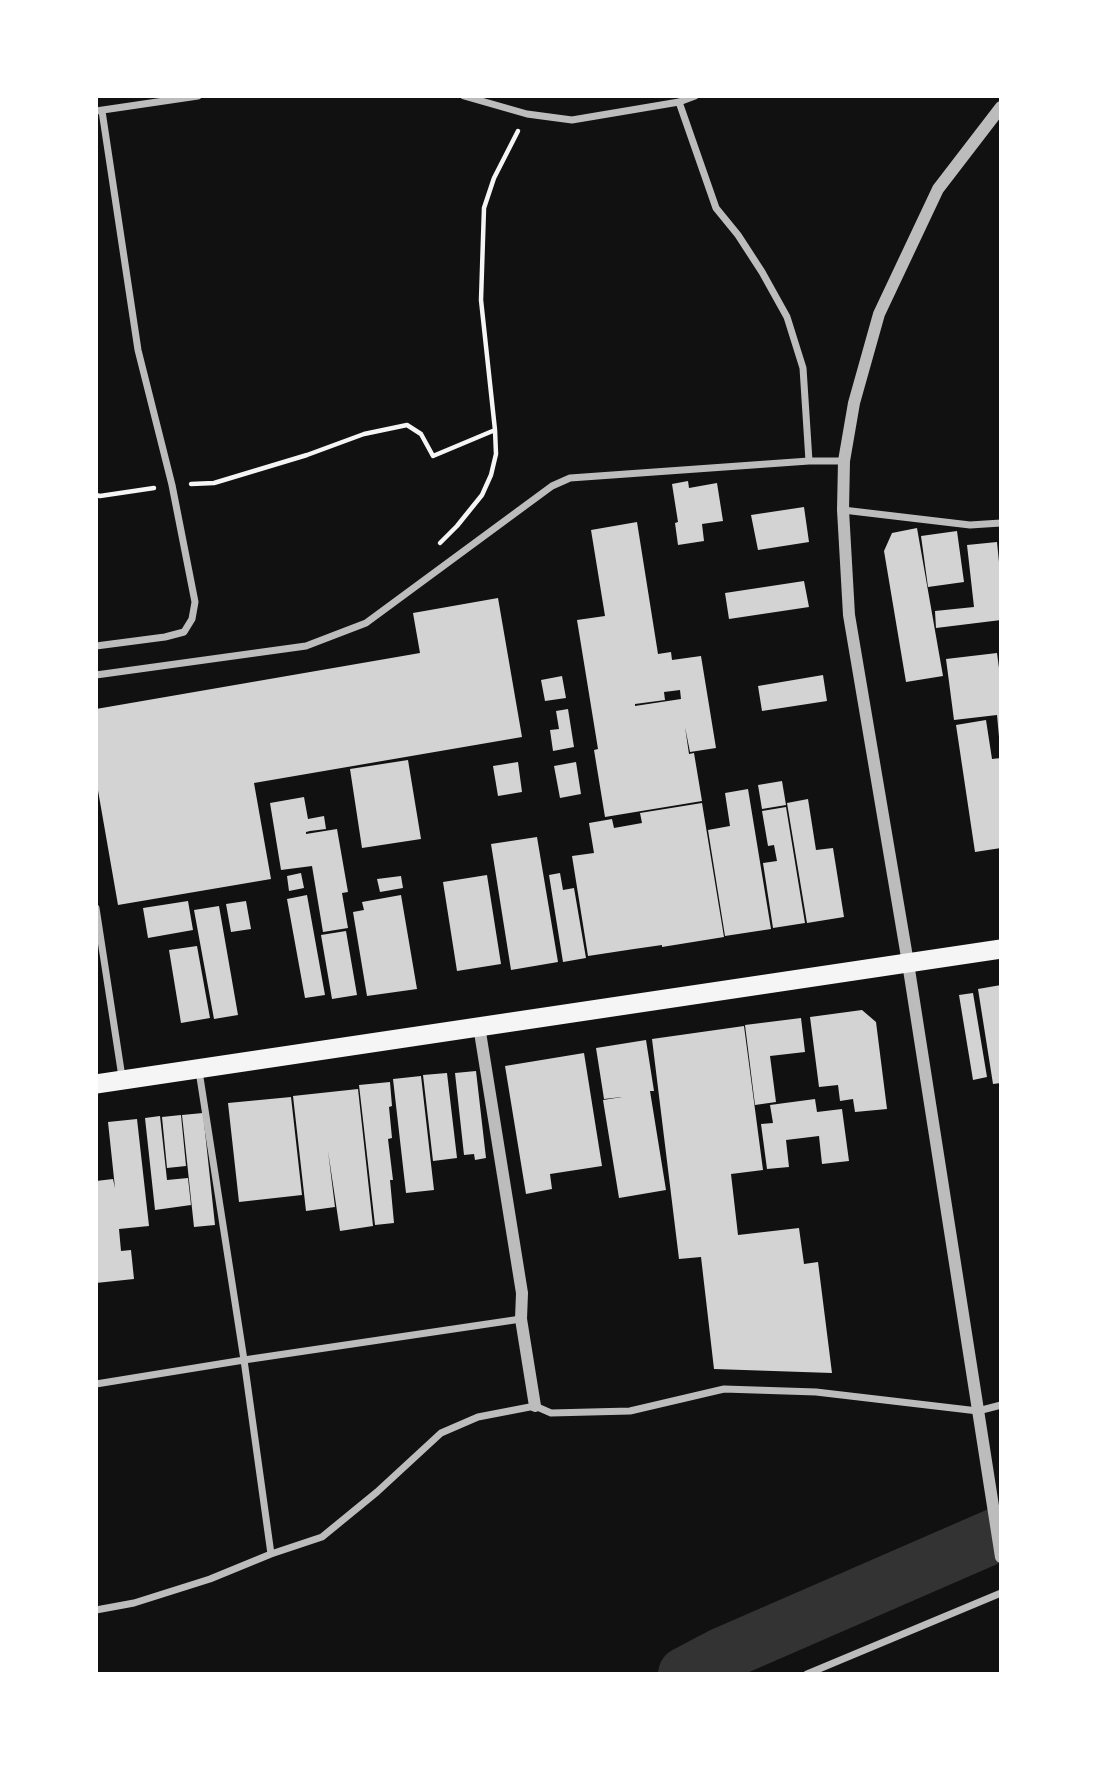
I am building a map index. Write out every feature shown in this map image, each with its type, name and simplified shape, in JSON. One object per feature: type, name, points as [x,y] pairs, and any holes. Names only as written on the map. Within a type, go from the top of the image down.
[{"type":"highway","points":[[96,1084],[1001,949]]},
{"type":"street","points":[[96,646],[184,632],[192,618],[195,602],[172,485],[138,350],[99,111],[198,96]]},
{"type":"street","points":[[464,96],[527,114],[572,120],[679,102],[695,96]]},
{"type":"street","points":[[679,102],[716,208],[738,235],[788,317],[803,368],[809,461]]},
{"type":"street","points":[[1001,107],[939,189],[879,314],[854,402],[844,461],[843,510],[849,615],[908,962],[1001,1557]]},
{"type":"street","points":[[96,675],[306,646],[366,623],[552,485],[570,478],[809,461],[844,461]]},
{"type":"street","points":[[843,510],[970,525],[1001,523]]},
{"type":"street","points":[[96,908],[122,1080]]},
{"type":"street","points":[[479,1026],[522,1293],[521,1319],[536,1406]]},
{"type":"street","points":[[198,1067],[271,1554]]},
{"type":"street","points":[[96,1384],[521,1319]]},
{"type":"street","points":[[96,1609],[134,1603],[185,1587],[322,1537],[377,1492],[441,1433],[478,1417],[536,1406],[551,1413],[630,1411],[724,1389],[816,1392],[978,1411],[1001,1405]]},
{"type":"street","points":[[807,1674],[1001,1593]]},
{"type":"path","points":[[438,545],[482,495],[496,454],[481,300],[484,208],[494,178],[527,114]]},
{"type":"path","points":[[96,495],[172,485],[214,483],[365,434],[407,425],[421,434],[433,456],[495,430]]},
{"type":"building","points":[[688,481],[689,488],[717,483],[723,521],[702,524],[704,541],[678,545],[675,523],[678,522],[672,484]]},
{"type":"building","points":[[804,507],[809,542],[758,550],[751,515]]},
{"type":"building","points":[[637,522],[658,654],[671,652],[672,660],[701,656],[716,748],[690,752],[685,727],[689,754],[694,753],[702,801],[605,817],[594,750],[598,749],[577,620],[605,616],[591,530]],"holes":[[[680,690],[681,699],[635,706],[665,700],[664,692]]]},
{"type":"building","points":[[917,528],[943,676],[906,682],[884,551],[892,533]]},
{"type":"building","points":[[957,531],[964,582],[928,587],[921,536]]},
{"type":"building","points":[[997,542],[1001,620],[936,628],[935,611],[974,607],[967,545]]},
{"type":"building","points":[[804,581],[809,607],[729,619],[725,593]]},
{"type":"building","points":[[498,598],[522,737],[254,783],[271,879],[118,905],[96,779],[96,709],[420,653],[413,613]]},
{"type":"building","points":[[997,653],[1001,683],[1001,737],[997,715],[954,720],[946,659]]},
{"type":"building","points":[[823,675],[827,701],[762,711],[758,686]]},
{"type":"building","points":[[562,676],[566,698],[545,701],[541,680]]},
{"type":"building","points":[[568,709],[574,747],[553,751],[550,730],[559,729],[556,711]]},
{"type":"building","points":[[986,720],[992,759],[1001,758],[1001,848],[975,852],[956,725]]},
{"type":"building","points":[[408,760],[421,839],[362,848],[350,769]]},
{"type":"building","points":[[518,762],[522,792],[498,796],[493,766]]},
{"type":"building","points":[[576,762],[581,794],[560,798],[554,766]]},
{"type":"building","points":[[782,781],[786,805],[762,809],[758,785]]},
{"type":"building","points":[[748,789],[771,929],[725,936],[708,830],[730,826],[725,793]]},
{"type":"building","points":[[304,797],[308,819],[324,816],[326,829],[306,834],[337,829],[348,892],[342,893],[348,928],[323,932],[312,866],[281,870],[270,803]]},
{"type":"building","points":[[808,799],[816,850],[833,848],[844,917],[807,923],[787,803]]},
{"type":"building","points":[[702,803],[724,937],[588,956],[572,856],[594,853],[589,823],[612,819],[614,828],[642,823],[640,813]]},
{"type":"building","points":[[786,807],[805,923],[773,928],[763,863],[777,861],[774,845],[768,846],[762,811]]},
{"type":"building","points":[[537,837],[558,962],[511,970],[491,844]]},
{"type":"building","points":[[301,873],[304,888],[289,891],[287,876]]},
{"type":"building","points":[[560,873],[563,890],[574,888],[586,958],[563,962],[549,875]]},
{"type":"building","points":[[487,875],[501,964],[457,971],[443,882]]},
{"type":"building","points":[[401,876],[403,888],[380,892],[377,879]]},
{"type":"building","points":[[307,895],[325,995],[305,998],[287,899]]},
{"type":"building","points":[[401,895],[417,989],[367,996],[353,912],[364,910],[362,902]]},
{"type":"building","points":[[188,901],[193,930],[148,938],[143,908]]},
{"type":"building","points":[[246,901],[251,929],[231,932],[226,904]]},
{"type":"building","points":[[219,906],[238,1015],[214,1019],[194,910]]},
{"type":"building","points":[[346,931],[357,995],[332,999],[321,935]]},
{"type":"building","points":[[197,946],[210,1018],[181,1023],[169,950]]},
{"type":"building","points":[[1001,985],[1001,1083],[993,1084],[978,989]]},
{"type":"building","points":[[973,993],[987,1077],[973,1080],[959,995]]},
{"type":"building","points":[[862,1010],[876,1022],[887,1109],[855,1112],[853,1099],[840,1101],[838,1085],[819,1087],[810,1017]]},
{"type":"building","points":[[801,1018],[805,1052],[770,1056],[776,1102],[755,1105],[745,1025]]},
{"type":"building","points":[[744,1026],[763,1170],[731,1174],[738,1235],[799,1228],[804,1264],[818,1262],[832,1373],[714,1369],[701,1257],[679,1259],[652,1039]]},
{"type":"building","points":[[646,1040],[654,1091],[650,1091],[666,1190],[619,1198],[603,1100],[622,1097],[604,1099],[596,1048]]},
{"type":"building","points":[[584,1053],[602,1166],[550,1174],[552,1189],[526,1194],[505,1066]]},
{"type":"building","points":[[476,1071],[486,1158],[475,1160],[474,1154],[464,1155],[455,1073]]},
{"type":"building","points":[[447,1073],[457,1158],[433,1161],[423,1075]]},
{"type":"building","points":[[421,1076],[434,1190],[406,1193],[393,1079]]},
{"type":"building","points":[[390,1082],[392,1138],[388,1139],[394,1223],[375,1225],[359,1085]]},
{"type":"building","points":[[358,1089],[373,1226],[340,1231],[328,1151],[335,1207],[306,1211],[293,1096]]},
{"type":"building","points":[[291,1097],[302,1195],[239,1202],[228,1103]]},
{"type":"building","points":[[815,1099],[817,1112],[842,1109],[849,1161],[822,1164],[819,1136],[786,1140],[789,1167],[767,1169],[761,1124],[773,1123],[770,1105]]},
{"type":"building","points":[[203,1113],[215,1225],[194,1227],[182,1115]]},
{"type":"building","points":[[181,1115],[186,1166],[167,1168],[162,1117]]},
{"type":"building","points":[[160,1116],[167,1180],[188,1178],[191,1205],[155,1210],[145,1118]]},
{"type":"building","points":[[137,1119],[149,1226],[119,1229],[121,1251],[131,1250],[134,1279],[96,1283],[96,1181],[113,1179],[115,1188],[108,1122]]},
{"type":"waterway","points":[[685,1674],[723,1654],[1001,1533]]}]
